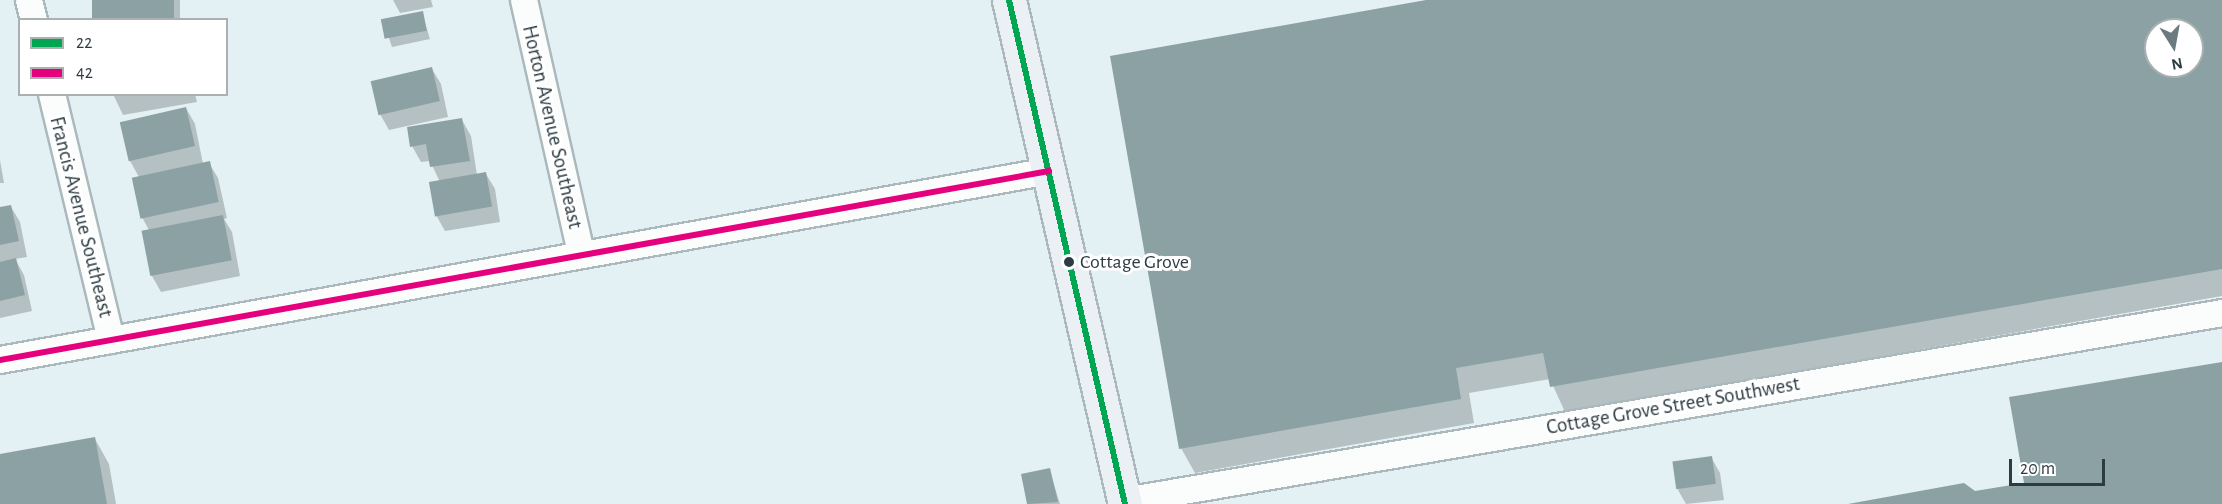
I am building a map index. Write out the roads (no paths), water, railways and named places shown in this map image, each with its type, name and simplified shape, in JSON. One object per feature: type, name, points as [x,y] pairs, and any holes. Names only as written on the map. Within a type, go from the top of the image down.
[{"type":"main road","points":[[1009,0],[1125,503]]},
{"type":"street","points":[[29,0],[34,18]]},
{"type":"street","name":"Horton Avenue Southeast","points":[[524,0],[581,253]]},
{"type":"street","name":"Francis Avenue Southeast","points":[[52,96],[111,340]]},
{"type":"street","points":[[0,360],[581,253],[1050,171]]},
{"type":"street","name":"Cottage Grove Street Southwest","points":[[1125,503],[2222,313]]},
{"type":"place","name":"Cottage Grove","points":[[1069,262]]}]
